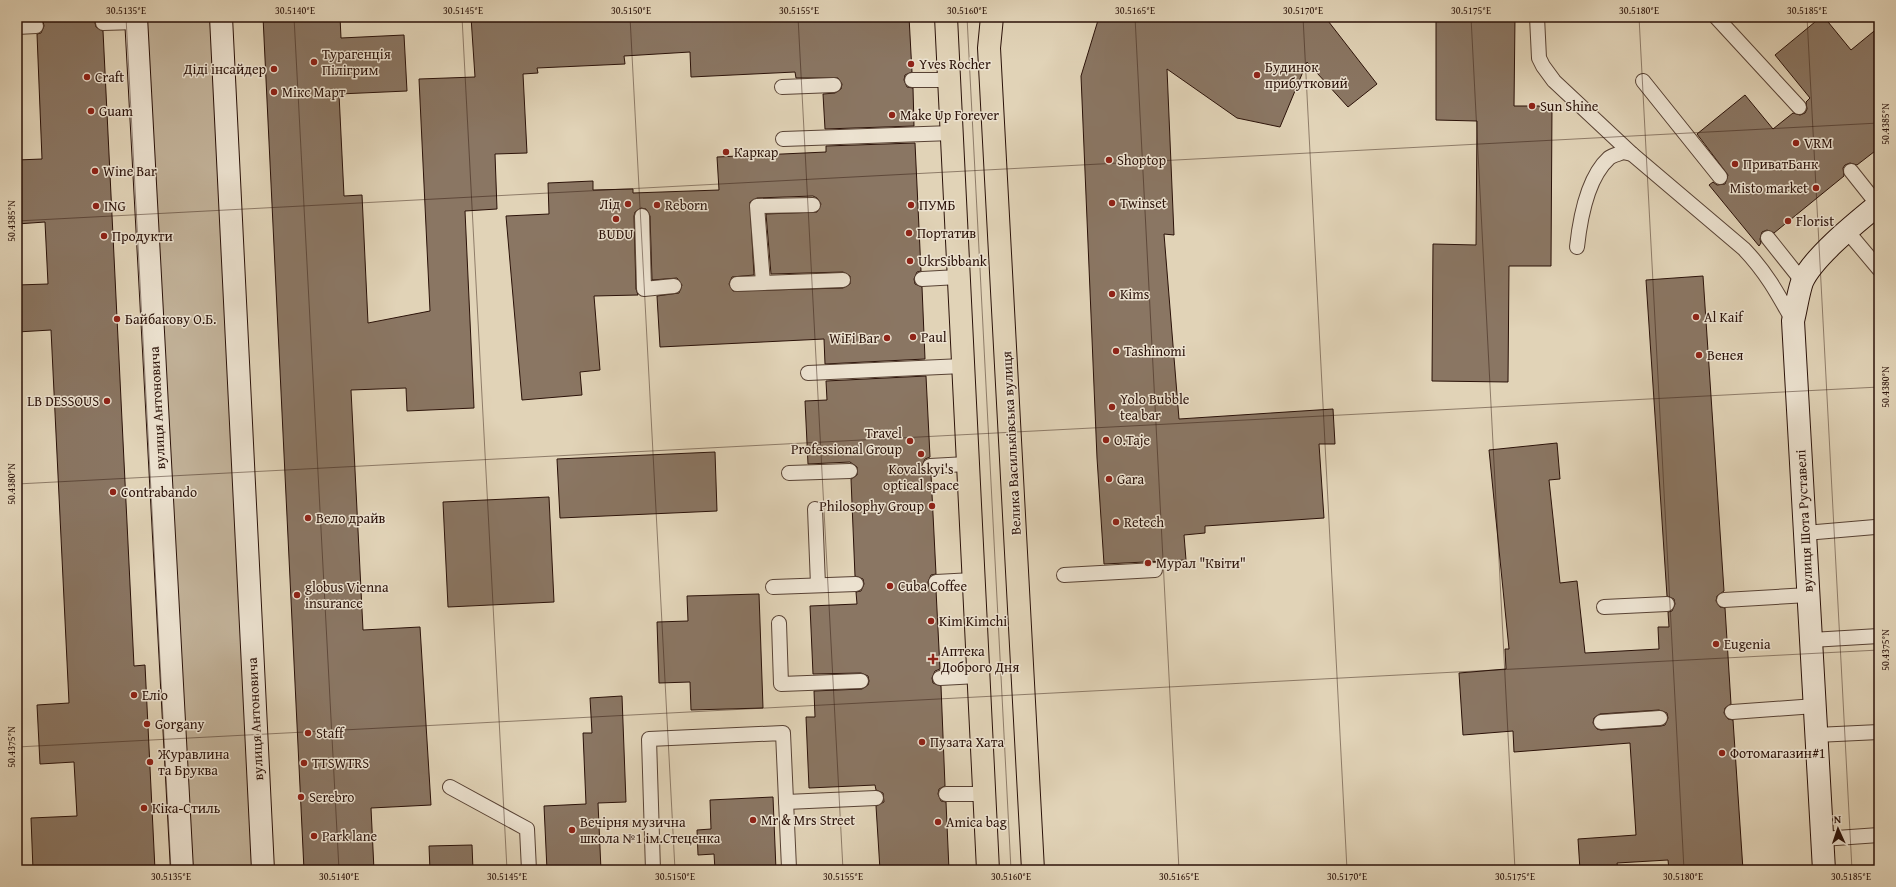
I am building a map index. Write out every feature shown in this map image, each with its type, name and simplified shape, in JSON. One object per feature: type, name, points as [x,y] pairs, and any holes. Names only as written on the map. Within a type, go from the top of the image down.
[{"type":"main road","points":[[946,17],[988,870]]},
{"type":"main road","name":"Велика Васильківська вулиця","points":[[992,17],[989,48],[1033,870]]},
{"type":"street","name":"вулиця Антоновича","points":[[221,17],[263,870]]},
{"type":"street","name":"вулиця Антоновича","points":[[136,19],[182,870]]},
{"type":"street","name":"вулиця Шота Руставелі","points":[[1824,870],[1793,321],[1803,282],[1816,262],[1847,231],[1878,205]]},
{"type":"lane","points":[[1537,17],[1537,44],[1543,66],[1554,81],[1632,154],[1744,249],[1761,266],[1772,282],[1793,321]]},
{"type":"lane","points":[[1716,17],[1800,107]]},
{"type":"lane","points":[[103,23],[136,19]]},
{"type":"lane","points":[[17,27],[36,26]]},
{"type":"lane","points":[[912,80],[949,80]]},
{"type":"lane","points":[[1644,80],[1720,176]]},
{"type":"lane","points":[[782,87],[834,84]]},
{"type":"lane","points":[[783,139],[952,133]]},
{"type":"lane","points":[[1577,247],[1579,223],[1586,197],[1595,179],[1610,158],[1623,152],[1632,154]]},
{"type":"lane","points":[[1851,171],[1878,205]]},
{"type":"lane","points":[[763,283],[757,206],[813,205]]},
{"type":"lane","points":[[642,216],[644,289],[674,286]]},
{"type":"lane","points":[[1847,231],[1879,269]]},
{"type":"lane","points":[[1768,238],[1803,282]]},
{"type":"lane","points":[[922,279],[958,278]]},
{"type":"lane","points":[[737,284],[844,280]]},
{"type":"lane","points":[[808,373],[963,366]]},
{"type":"lane","points":[[930,466],[967,464]]},
{"type":"lane","points":[[789,473],[850,470]]},
{"type":"lane","points":[[815,509],[818,585]]},
{"type":"lane","points":[[1805,533],[1875,527]]},
{"type":"lane","points":[[1064,575],[1155,570]]},
{"type":"lane","points":[[936,582],[973,580]]},
{"type":"lane","points":[[773,587],[856,584]]},
{"type":"lane","points":[[1724,600],[1808,594]]},
{"type":"lane","points":[[1604,607],[1667,604]]},
{"type":"lane","points":[[779,623],[781,684],[862,681]]},
{"type":"lane","points":[[1811,640],[1879,636]]},
{"type":"lane","points":[[940,678],[978,676]]},
{"type":"lane","points":[[1732,712],[1815,706]]},
{"type":"lane","points":[[1602,722],[1660,718]]},
{"type":"lane","points":[[1816,735],[1879,732]]},
{"type":"lane","points":[[653,870],[649,739],[783,733],[789,868]]},
{"type":"lane","points":[[450,787],[527,828],[529,870]]},
{"type":"lane","points":[[946,794],[984,794]]},
{"type":"lane","points":[[786,802],[876,798]]},
{"type":"lane","points":[[1822,838],[1879,835]]},
{"type":"shaded area","points":[[136,17],[221,17],[263,870],[182,870]]},
{"type":"building","points":[[36,17],[97,17],[95,23],[96,27],[103,31],[134,666],[145,665],[155,870],[33,870],[31,818],[77,816],[74,762],[40,764],[37,705],[69,703],[51,330],[17,332],[17,285],[48,284],[45,222],[17,224],[17,160],[42,159],[37,34],[41,33],[44,26],[43,21]]},
{"type":"building","points":[[263,17],[340,17],[341,38],[404,35],[407,91],[339,94],[344,196],[362,195],[368,323],[430,311],[419,79],[475,77],[471,17],[909,17],[912,72],[905,75],[904,80],[907,87],[913,88],[914,126],[825,129],[823,94],[835,93],[841,89],[842,84],[838,78],[796,78],[795,72],[691,77],[690,52],[624,56],[625,64],[537,68],[538,73],[523,74],[527,153],[495,154],[497,209],[465,211],[474,408],[407,411],[406,388],[351,390],[363,630],[420,627],[431,805],[371,808],[374,870],[304,870]]},
{"type":"building","points":[[1099,17],[1325,17],[1377,84],[1348,107],[1307,62],[1280,127],[1237,118],[1167,69],[1174,235],[1164,234],[1179,419],[1333,409],[1335,444],[1319,444],[1324,518],[1205,526],[1205,533],[1184,535],[1186,560],[1104,564],[1097,458],[1081,76]]},
{"type":"building","points":[[1436,17],[1515,17],[1514,106],[1552,106],[1551,266],[1509,266],[1508,382],[1432,381],[1433,244],[1476,245],[1477,121],[1436,120]]},
{"type":"building","points":[[1821,17],[1824,17],[1851,50],[1879,27],[1879,148],[1857,165],[1850,163],[1845,165],[1843,168],[1844,176],[1774,233],[1767,230],[1762,232],[1760,239],[1761,243],[1759,246],[1709,185],[1713,182],[1717,185],[1725,184],[1728,175],[1697,134],[1745,95],[1773,129],[1793,113],[1800,115],[1805,113],[1807,109],[1806,102],[1810,98],[1775,55]]},
{"type":"building","points":[[915,143],[921,271],[917,272],[914,279],[915,284],[922,287],[925,359],[825,364],[824,339],[660,347],[657,296],[679,293],[682,285],[677,278],[652,280],[650,216],[646,209],[641,208],[635,212],[634,216],[636,289],[638,295],[594,296],[600,370],[580,372],[582,395],[522,400],[506,216],[549,214],[548,183],[593,181],[593,190],[633,189],[633,193],[719,190],[717,157],[826,152],[826,146]],"holes":[[[813,196],[817,198],[821,204],[817,212],[766,214],[771,274],[843,272],[850,276],[850,284],[843,288],[733,291],[729,284],[732,277],[754,275],[750,202],[757,198]]]},
{"type":"building","points":[[1703,276],[1724,591],[1717,596],[1716,601],[1720,607],[1725,608],[1731,704],[1725,708],[1724,713],[1728,719],[1733,720],[1743,870],[1669,870],[1668,860],[1617,863],[1618,870],[1580,870],[1578,839],[1636,835],[1630,743],[1514,752],[1513,731],[1463,735],[1459,673],[1506,669],[1505,649],[1509,649],[1489,450],[1557,443],[1560,479],[1549,480],[1560,583],[1577,581],[1585,653],[1659,649],[1658,627],[1669,627],[1668,612],[1672,611],[1675,604],[1674,599],[1667,596],[1646,280]],"holes":[[[1659,710],[1667,713],[1668,718],[1665,725],[1661,726],[1601,730],[1597,729],[1593,723],[1594,718],[1600,714]]]},
{"type":"building","points":[[926,376],[930,457],[925,459],[922,466],[923,471],[931,474],[936,574],[931,575],[928,582],[929,587],[936,590],[940,669],[935,671],[932,678],[933,683],[941,686],[945,786],[939,789],[938,794],[941,801],[946,802],[949,870],[880,870],[876,806],[884,802],[883,793],[876,790],[875,785],[809,788],[806,717],[815,717],[814,691],[862,689],[868,685],[869,681],[868,676],[861,673],[813,674],[810,606],[857,604],[856,592],[861,591],[864,584],[863,579],[855,576],[851,479],[857,475],[857,467],[850,462],[808,464],[805,401],[827,400],[826,381]]},
{"type":"building","points":[[715,452],[717,511],[560,518],[557,459]]},
{"type":"building","points":[[549,497],[554,602],[448,607],[443,502]]},
{"type":"building","points":[[759,594],[763,708],[691,710],[690,682],[659,683],[657,622],[688,621],[687,596]]},
{"type":"building","points":[[622,696],[626,802],[598,803],[601,870],[547,870],[544,806],[586,804],[583,733],[592,733],[590,698]]},
{"type":"building","points":[[773,797],[776,870],[715,870],[714,854],[698,855],[697,830],[711,829],[710,800]]},
{"type":"building","points":[[472,845],[473,870],[430,870],[429,846]]},
{"type":"place","name":"Турагенція Пілігрим","points":[[314,62]]},
{"type":"place","name":"Yves Rocher","points":[[911,64]]},
{"type":"place","name":"Діді інсайдер","points":[[274,69]]},
{"type":"place","name":"Будинок прибутковий","points":[[1257,75]]},
{"type":"place","name":"Craft","points":[[87,77]]},
{"type":"place","name":"Мікс Март","points":[[274,92]]},
{"type":"place","name":"Sun Shine","points":[[1532,106]]},
{"type":"place","name":"Guam","points":[[91,111]]},
{"type":"place","name":"Make Up Forever","points":[[892,115]]},
{"type":"place","name":"VRM","points":[[1796,143]]},
{"type":"place","name":"Каркар","points":[[726,152]]},
{"type":"place","name":"Shoptop","points":[[1109,160]]},
{"type":"place","name":"ПриватБанк","points":[[1735,164]]},
{"type":"place","name":"Wine Bar","points":[[95,171]]},
{"type":"place","name":"Misto market","points":[[1816,188]]},
{"type":"place","name":"Twinset","points":[[1112,203]]},
{"type":"place","name":"Лід","points":[[628,204]]},
{"type":"place","name":"Reborn","points":[[657,205]]},
{"type":"place","name":"ПУМБ","points":[[911,205]]},
{"type":"place","name":"ING","points":[[96,206]]},
{"type":"place","name":"BUDU","points":[[616,219]]},
{"type":"place","name":"Florist","points":[[1788,221]]},
{"type":"place","name":"Портатив","points":[[909,233]]},
{"type":"place","name":"Продукти","points":[[104,236]]},
{"type":"place","name":"UkrSibbank","points":[[910,261]]},
{"type":"place","name":"Kims","points":[[1112,294]]},
{"type":"place","name":"Al Kaif","points":[[1696,317]]},
{"type":"place","name":"Байбакову О.Б.","points":[[117,319]]},
{"type":"place","name":"Paul","points":[[913,337]]},
{"type":"place","name":"WiFi Bar","points":[[887,338]]},
{"type":"place","name":"Tashinomi","points":[[1116,351]]},
{"type":"place","name":"Венея","points":[[1699,355]]},
{"type":"place","name":"LB DESSOUS","points":[[107,401]]},
{"type":"place","name":"Yolo Bubble tea bar","points":[[1112,407]]},
{"type":"place","name":"O.Taje","points":[[1106,440]]},
{"type":"place","name":"Travel Professional Group","points":[[910,441]]},
{"type":"place","name":"Kovalskyi's optical space","points":[[921,454]]},
{"type":"place","name":"Gara","points":[[1109,479]]},
{"type":"place","name":"Contrabando","points":[[113,492]]},
{"type":"place","name":"Philosophy Group","points":[[932,506]]},
{"type":"place","name":"Вело драйв","points":[[308,518]]},
{"type":"place","name":"Retech","points":[[1116,522]]},
{"type":"place","name":"Мурал \"Квіти\"","points":[[1148,563]]},
{"type":"place","name":"Cuba Coffee","points":[[890,586]]},
{"type":"place","name":"globus Vienna insurance","points":[[297,595]]},
{"type":"place","name":"Kim Kimchi","points":[[931,621]]},
{"type":"place","name":"Eugenia","points":[[1716,644]]},
{"type":"place","name":"Аптека Доброго Дня","points":[[933,659]]},
{"type":"place","name":"Еліо","points":[[134,695]]},
{"type":"place","name":"Gorgany","points":[[147,724]]},
{"type":"place","name":"Staff","points":[[308,733]]},
{"type":"place","name":"Пузата Хата","points":[[922,742]]},
{"type":"place","name":"Фотомагазин#1","points":[[1722,753]]},
{"type":"place","name":"Журавлина та Бруква","points":[[150,762]]},
{"type":"place","name":"TTSWTRS","points":[[304,763]]},
{"type":"place","name":"Serebro","points":[[301,797]]},
{"type":"place","name":"Кіка-Стиль","points":[[144,808]]},
{"type":"place","name":"Mr & Mrs Street","points":[[753,820]]},
{"type":"place","name":"Amica bag","points":[[938,822]]},
{"type":"place","name":"Вечірня музична школа №1 ім.Стеценка","points":[[572,830]]},
{"type":"place","name":"Park lane","points":[[314,836]]}]
